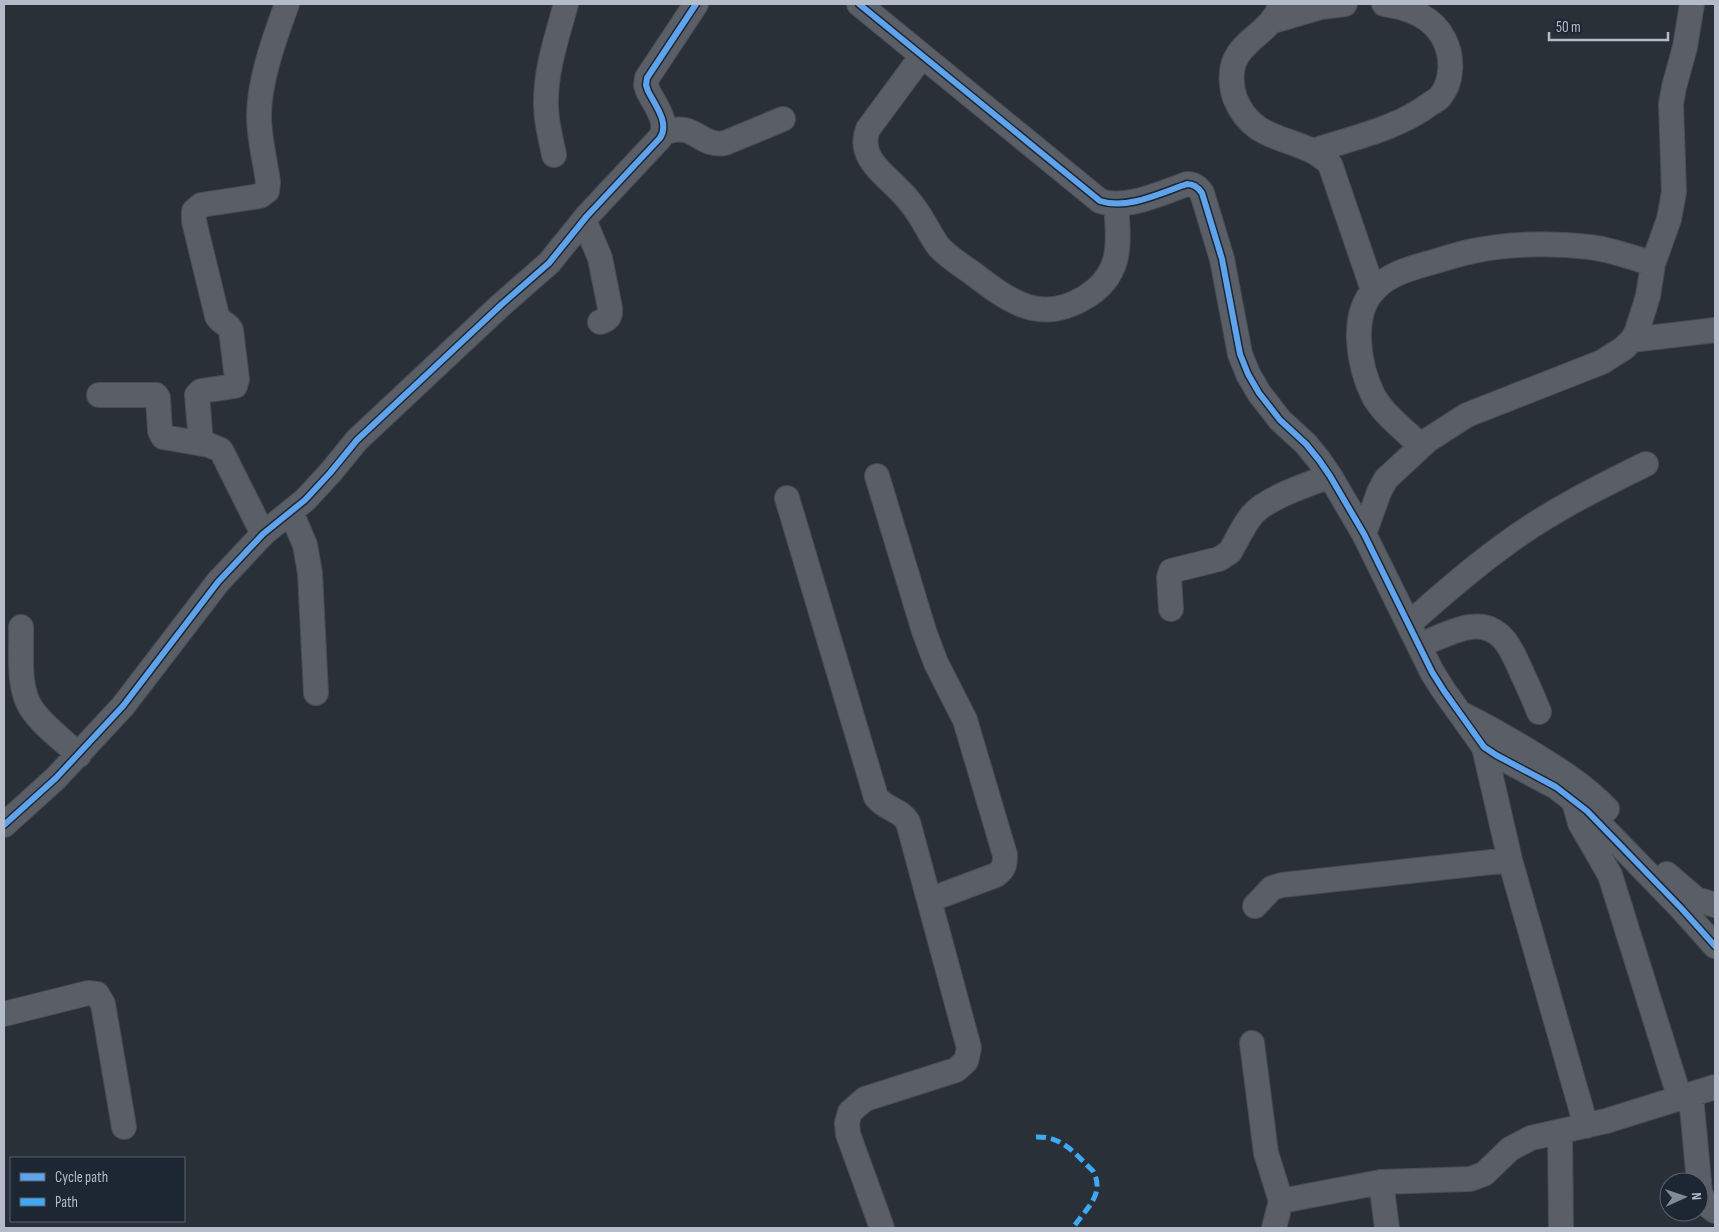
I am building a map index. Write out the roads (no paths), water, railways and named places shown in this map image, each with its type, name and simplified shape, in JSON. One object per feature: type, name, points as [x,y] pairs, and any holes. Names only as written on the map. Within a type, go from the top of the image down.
[{"type":"street","points":[[201,443],[197,395],[201,391],[235,386],[237,379],[231,330],[217,316],[194,221],[194,211],[201,205],[260,196],[267,190],[268,182],[259,119],[260,100],[263,81],[288,4]]},
{"type":"street","points":[[554,155],[546,108],[546,90],[550,66],[566,4]]},
{"type":"street","points":[[663,133],[664,124],[648,91],[646,85],[647,78],[696,4]]},
{"type":"street","points":[[859,4],[1094,198],[1116,205],[1128,204],[1187,184],[1195,185],[1198,188],[1207,209],[1222,258],[1240,354],[1248,374],[1259,393],[1280,420],[1306,444],[1330,476],[1364,534],[1440,685],[1484,747],[1556,787],[1587,811],[1668,894],[1715,946]]},
{"type":"street","points":[[1344,4],[1277,12],[1235,60],[1231,78],[1233,92],[1240,111],[1255,126],[1281,139],[1313,151],[1330,164],[1373,290]]},
{"type":"street","points":[[1313,151],[1409,117],[1440,98],[1448,81],[1451,64],[1450,50],[1441,32],[1425,18],[1401,6],[1384,4]]},
{"type":"street","points":[[1364,534],[1379,492],[1386,480],[1422,446],[1467,415],[1602,362],[1615,355],[1632,340],[1641,322],[1648,296],[1652,264],[1672,208],[1674,184],[1671,104],[1685,47],[1692,4]]},
{"type":"street","points":[[922,56],[868,129],[864,142],[868,158],[904,194],[923,220],[938,246],[950,257],[1008,299],[1044,310],[1072,305],[1093,293],[1102,285],[1112,271],[1118,248],[1116,205]]},
{"type":"street","points":[[4,825],[34,799],[123,706],[218,582],[263,534],[305,500],[358,440],[501,305],[549,263],[584,220],[663,133],[680,128],[692,132],[708,142],[719,144],[783,119]]},
{"type":"street","points":[[584,220],[600,258],[610,308],[608,319],[600,322]]},
{"type":"street","points":[[1422,446],[1385,411],[1374,397],[1362,365],[1358,341],[1360,318],[1373,290],[1385,280],[1405,270],[1473,251],[1514,245],[1537,244],[1590,247],[1652,264]]},
{"type":"street","points":[[1632,340],[1715,330]]},
{"type":"street","points":[[100,395],[156,395],[158,398],[160,431],[163,437],[217,447],[224,454],[263,534]]},
{"type":"street","points":[[1409,624],[1459,580],[1504,545],[1585,495],[1646,464]]},
{"type":"street","points":[[878,476],[924,631],[936,663],[965,720],[1005,855],[1005,864],[996,875],[929,900]]},
{"type":"street","points":[[1171,610],[1169,577],[1171,571],[1225,556],[1230,552],[1252,515],[1259,508],[1330,476]]},
{"type":"street","points":[[787,498],[876,798],[881,804],[902,813],[908,822],[967,1042],[968,1055],[962,1065],[956,1070],[865,1099],[850,1112],[847,1124],[848,1134],[882,1228]]},
{"type":"street","points":[[291,512],[304,545],[310,573],[316,693]]},
{"type":"street","points":[[1419,645],[1469,627],[1482,626],[1491,629],[1508,642],[1514,652],[1539,712]]},
{"type":"street","points":[[21,628],[22,684],[30,706],[37,716],[78,754]]},
{"type":"street","points":[[1460,713],[1502,735],[1580,784],[1595,797],[1685,890],[1696,899],[1715,905]]},
{"type":"street","points":[[1484,747],[1510,860],[1586,1126]]},
{"type":"street","points":[[1573,800],[1580,823],[1610,875],[1686,1097],[1697,1172]]},
{"type":"street","points":[[1255,906],[1272,888],[1282,885],[1510,860]]},
{"type":"street","points":[[4,1014],[92,992],[100,997],[103,1004],[124,1127]]},
{"type":"street","points":[[1252,1043],[1266,1153],[1281,1201],[1274,1228]]},
{"type":"street","points":[[1281,1201],[1380,1182],[1470,1179],[1484,1174],[1516,1144],[1531,1138],[1586,1126],[1715,1087]]},
{"type":"street","points":[[1560,1132],[1561,1228]]},
{"type":"street","points":[[1380,1182],[1388,1228]]}]
